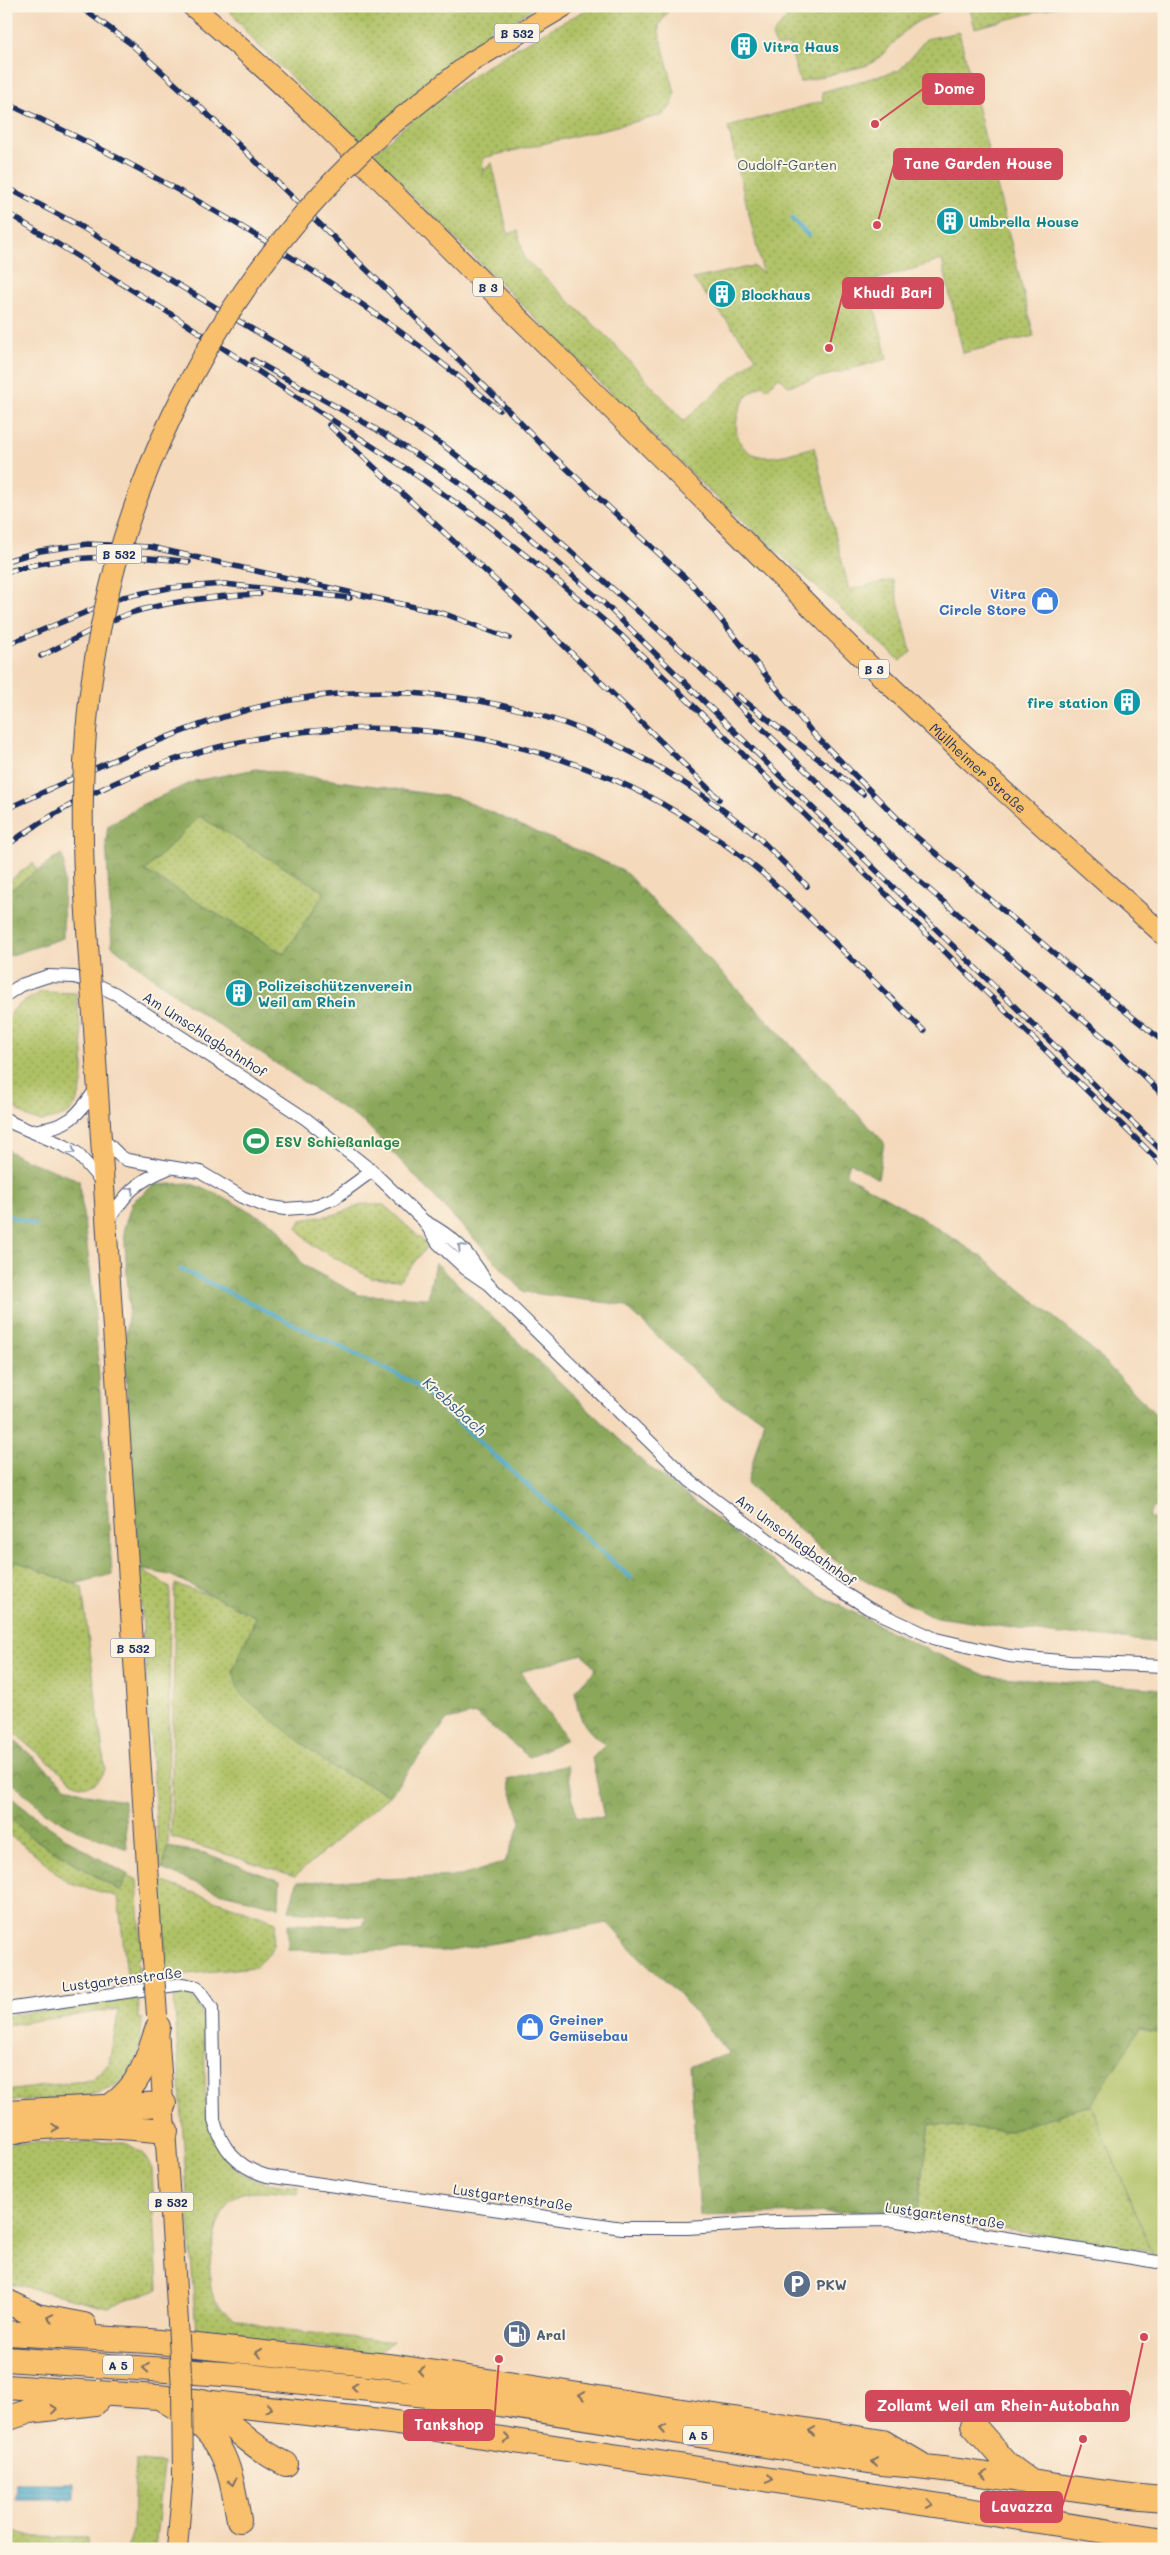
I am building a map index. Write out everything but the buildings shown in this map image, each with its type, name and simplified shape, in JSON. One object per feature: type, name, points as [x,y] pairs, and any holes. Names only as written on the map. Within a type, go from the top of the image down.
[{"type":"highway","points":[[112,2105],[133,2087],[146,2062],[158,2021]]},
{"type":"highway","points":[[6,2112],[112,2105],[164,2104]]},
{"type":"highway","points":[[6,2133],[20,2130],[88,2126],[166,2131]]},
{"type":"highway","points":[[6,2301],[37,2316],[113,2331],[149,2341]]},
{"type":"highway","points":[[6,2333],[149,2341],[397,2368],[883,2442],[924,2466]]},
{"type":"highway","name":"A 5","points":[[6,2359],[238,2375],[473,2400],[881,2463],[924,2466],[1110,2495],[1164,2499]]},
{"type":"highway","name":"A 5","points":[[6,2387],[203,2401],[390,2422],[1164,2540]]},
{"type":"highway","points":[[6,2419],[30,2411],[84,2406],[122,2396]]},
{"type":"highway","points":[[158,2397],[188,2414],[211,2434],[228,2466],[239,2520]]},
{"type":"highway","points":[[203,2401],[272,2458],[286,2464]]},
{"type":"highway","points":[[972,2424],[1008,2465],[1032,2483]]},
{"type":"highway","name":"A 5","points":[[1110,2495],[1164,2492]]},
{"type":"highway","name":"A 5","points":[[1110,2495],[1164,2509]]},
{"type":"highway","points":[[1008,2516],[1109,2549]]},
{"type":"main road","name":"B 3","points":[[192,6],[225,34]]},
{"type":"main road","points":[[215,6],[225,34]]},
{"type":"main road","name":"B 532","points":[[177,2549],[183,2479],[182,2388],[176,2273],[153,1960],[83,843],[84,762],[95,655],[112,580],[138,494],[179,401],[224,321],[249,283],[316,200],[388,128],[471,62],[565,6]]},
{"type":"main road","name":"Müllheimer Straße","points":[[225,34],[432,232],[800,595],[950,740],[1164,935]]},
{"type":"street","name":"Am Umschlagbahnhof","points":[[6,995],[21,985],[48,976],[74,977],[100,985],[253,1082],[306,1119],[372,1171],[424,1221],[438,1243],[466,1269],[488,1284],[690,1481],[817,1576],[860,1603],[936,1639],[1009,1656],[1070,1662],[1164,1666]]},
{"type":"street","points":[[31,1131],[62,1126],[74,1118],[98,1086]]},
{"type":"street","points":[[6,1118],[14,1124],[76,1153],[103,1183]]},
{"type":"street","points":[[101,1137],[127,1160],[168,1169],[200,1172],[242,1197],[265,1206],[285,1209],[312,1207],[335,1198],[372,1171]]},
{"type":"street","points":[[106,1225],[120,1203],[137,1184],[168,1169]]},
{"type":"street","name":"Lustgartenstraße","points":[[6,2009],[183,1984],[197,1987],[212,2008],[214,2120],[219,2137],[228,2152],[240,2164],[267,2176],[622,2228],[688,2228],[776,2222],[891,2220],[1164,2264]]},
{"type":"green space","points":[[226,6],[538,6],[513,21],[444,70],[360,144],[253,40]]},
{"type":"green space","name":"Oudolf-Garten","points":[[594,6],[671,6],[659,25],[659,32],[675,93],[672,105],[663,115],[483,158],[482,178],[485,169],[492,163],[508,234],[518,231],[524,258],[614,344],[684,421],[756,357],[693,279],[753,266],[763,273],[728,127],[823,101],[822,92],[900,70],[926,39],[959,32],[1034,336],[963,353],[942,260],[869,282],[887,359],[788,386],[779,377],[767,389],[762,385],[749,394],[740,410],[736,428],[741,444],[747,451],[763,457],[793,453],[814,447],[849,590],[893,580],[911,652],[900,661],[707,489],[372,156],[422,112],[477,73],[564,21]]},
{"type":"green space","points":[[796,6],[945,6],[938,12],[915,23],[881,56],[868,65],[800,82],[789,45],[777,47],[772,36]]},
{"type":"green space","points":[[969,6],[1059,6],[975,28]]},
{"type":"green space","points":[[256,769],[458,798],[623,870],[884,1142],[878,1179],[850,1162],[846,1175],[910,1211],[979,1255],[1092,1349],[1164,1423],[1164,1512],[1154,1507],[1148,1516],[1164,1526],[1164,1643],[1073,1634],[1059,1635],[930,1616],[842,1567],[747,1484],[764,1419],[723,1398],[624,1305],[524,1292],[366,1124],[189,1005],[112,946],[106,841],[108,826],[141,805],[195,781]],"holes":[[[199,816],[325,892],[284,954],[145,871]]]},
{"type":"green space","points":[[199,816],[325,892],[284,954],[145,871]]},
{"type":"green space","points":[[61,854],[64,861],[63,938],[6,957],[6,893]]},
{"type":"green space","points":[[33,863],[38,872],[6,893],[6,883]]},
{"type":"green space","points":[[41,992],[76,993],[83,1056],[83,1073],[77,1102],[69,1113],[42,1121],[24,1115],[6,1098],[6,1019],[17,1006]]},
{"type":"green space","points":[[6,1149],[21,1158],[79,1180],[94,1303],[112,1574],[75,1584],[16,1561],[6,1573]]},
{"type":"green space","points":[[189,1183],[216,1193],[277,1226],[303,1265],[359,1295],[428,1298],[435,1262],[643,1462],[804,1587],[919,1646],[987,1676],[1164,1689],[1164,2034],[1140,2029],[1091,2105],[1006,2131],[930,2124],[917,2216],[875,2211],[700,2216],[690,2066],[729,2054],[680,1995],[633,1951],[608,1923],[450,1951],[288,1950],[288,1924],[363,1926],[366,1917],[289,1911],[297,1882],[461,1876],[505,1862],[521,1822],[508,1780],[567,1765],[576,1816],[604,1818],[592,1758],[605,1745],[591,1733],[583,1722],[578,1709],[575,1691],[596,1669],[583,1654],[520,1672],[567,1739],[529,1757],[476,1714],[447,1720],[390,1795],[333,1768],[239,1693],[233,1670],[256,1617],[170,1575],[139,1569],[124,1348],[129,1308],[124,1228],[132,1202],[154,1185]]},
{"type":"green space","points":[[364,1204],[384,1205],[428,1245],[400,1280],[371,1278],[312,1245],[297,1228],[301,1220],[337,1214]]},
{"type":"green space","points":[[16,1561],[82,1587],[105,1769],[100,1779],[92,1785],[83,1786],[73,1782],[6,1726],[6,1573]]},
{"type":"green space","points":[[139,1569],[170,1587],[168,1847],[162,1869],[159,1862]]},
{"type":"green space","points":[[175,1584],[215,1597],[257,1617],[233,1670],[333,1768],[390,1795],[295,1876],[171,1837]]},
{"type":"green space","points":[[6,1733],[66,1786],[87,1794],[124,1801],[127,1849],[79,1831],[45,1812],[6,1777]]},
{"type":"green space","points":[[6,1793],[64,1837],[127,1874],[121,1891],[31,1837],[6,1814]]},
{"type":"green space","points":[[6,1814],[31,1837],[120,1891],[127,1874],[137,1880],[142,1957],[137,1959],[139,1973],[127,1974],[118,1897],[67,1882],[32,1851],[6,1833]]},
{"type":"green space","points":[[168,1847],[205,1853],[280,1881],[279,1907],[215,1891],[162,1869]]},
{"type":"green space","points":[[158,1880],[276,1922],[273,1945],[268,1955],[254,1967],[168,1976]]},
{"type":"green space","points":[[183,1992],[197,2001],[203,2016],[208,2114],[218,2149],[229,2163],[249,2177],[263,2182],[298,2187],[297,2194],[251,2191],[237,2195],[229,2201],[217,2226],[213,2242],[210,2274],[214,2298],[229,2315],[257,2325],[393,2342],[376,2354],[196,2333],[174,1994]]},
{"type":"green space","points":[[139,1997],[138,2019],[142,2019],[139,2049],[134,2065],[125,2078],[111,2088],[95,2094],[58,2099],[6,2101],[6,2091],[91,2080],[109,2063],[119,2009],[6,2025],[6,2016]]},
{"type":"green space","points":[[1140,2029],[1164,2034],[1164,2264],[1156,2262],[1091,2105]]},
{"type":"green space","points":[[1091,2105],[1156,2262],[1146,2251],[917,2216],[930,2124],[1006,2131]]},
{"type":"green space","points":[[124,2142],[143,2153],[152,2169],[158,2289],[107,2307],[6,2282],[6,2147],[14,2143]]},
{"type":"green space","points":[[135,2460],[164,2464],[155,2549],[127,2549],[133,2531]]},
{"type":"green space","points":[[6,2529],[35,2537],[88,2538],[88,2549],[6,2549]]},
{"type":"water","points":[[16,2483],[74,2483],[74,2499],[15,2499]]},
{"type":"waterway","points":[[792,219],[809,236]]},
{"type":"waterway","name":"Krebsbach","points":[[6,1215],[36,1225]]},
{"type":"waterway","name":"Krebsbach","points":[[181,1269],[414,1383],[631,1578]]},
{"type":"railway","points":[[79,6],[130,43],[195,102],[459,360],[552,455],[692,584],[811,731],[912,833]]},
{"type":"railway","points":[[6,103],[136,167],[263,240],[385,320],[499,410]]},
{"type":"railway","points":[[6,187],[78,225],[396,415],[443,445],[507,494],[689,657],[919,881],[1108,1041],[1164,1096]]},
{"type":"railway","points":[[6,212],[174,316],[419,477],[486,524],[559,582],[621,635],[1164,1166]]},
{"type":"railway","points":[[253,360],[374,428],[443,471],[506,517],[606,605],[1164,1153]]},
{"type":"railway","points":[[329,425],[537,619],[719,799]]},
{"type":"railway","points":[[6,561],[40,551],[88,544],[151,547],[445,614],[509,638]]},
{"type":"railway","points":[[6,572],[28,566],[74,559],[120,557],[189,562]]},
{"type":"railway","points":[[6,645],[123,597],[169,588],[225,584],[350,598]]},
{"type":"railway","points":[[41,656],[108,622],[131,613],[195,599],[260,594]]},
{"type":"railway","points":[[6,809],[155,742],[216,719],[294,700],[342,694],[391,692],[489,703],[537,714],[583,730],[627,750],[679,779],[758,837]]},
{"type":"railway","points":[[737,695],[863,794]]},
{"type":"railway","points":[[6,846],[75,803],[149,769],[225,745],[303,732],[382,728],[461,735],[540,753],[617,781],[649,796],[710,833],[773,882],[924,1031]]},
{"type":"railway","points":[[906,828],[1081,976],[1164,1042]]},
{"type":"railway","points":[[755,834],[807,886]]},
{"type":"place","name":"Vitra Haus","points":[[744,46]]},
{"type":"place","name":"Dome","points":[[875,124]]},
{"type":"place","name":"Umbrella House","points":[[950,221]]},
{"type":"place","name":"Tane Garden House","points":[[877,225]]},
{"type":"place","name":"Blockhaus","points":[[722,294]]},
{"type":"place","name":"Khudi Bari","points":[[829,348]]},
{"type":"place","name":"Vitra Circle Store","points":[[1045,601]]},
{"type":"place","name":"fire station","points":[[1127,702]]},
{"type":"place","name":"Polizeischützenverein Weil am Rhein","points":[[239,993]]},
{"type":"place","name":"ESV Schießanlage","points":[[256,1141]]},
{"type":"place","name":"Greiner Gemüsebau","points":[[530,2027]]},
{"type":"place","name":"PKW","points":[[797,2284]]},
{"type":"place","name":"Aral","points":[[517,2334]]},
{"type":"place","name":"Zollamt Weil am Rhein-Autobahn","points":[[1144,2337]]},
{"type":"place","name":"Tankshop","points":[[499,2359]]},
{"type":"place","name":"Lavazza","points":[[1083,2439]]}]
